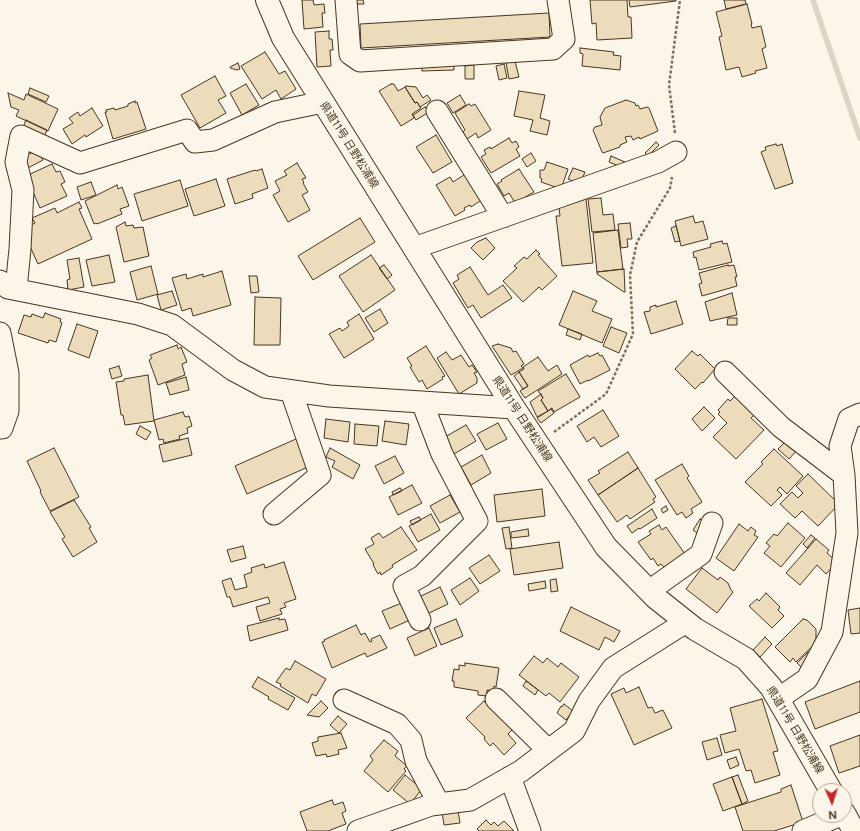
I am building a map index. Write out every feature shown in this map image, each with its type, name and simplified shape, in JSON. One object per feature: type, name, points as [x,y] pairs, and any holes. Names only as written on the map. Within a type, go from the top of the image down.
[{"type":"main road","name":"県道11号 日野松浦線","points":[[267,0],[283,38],[514,408],[606,547],[656,598],[695,629],[746,659],[770,687],[778,699],[826,783]]},
{"type":"street","points":[[346,0],[350,54],[360,61],[553,49],[564,39],[558,0]]},
{"type":"street","points":[[323,102],[275,112],[213,140],[195,142],[187,130],[80,163],[21,136],[16,162],[23,190],[20,250],[6,291],[138,314],[172,325],[233,370],[265,387],[329,396],[514,408]]},
{"type":"street","points":[[438,111],[503,217]]},
{"type":"street","points":[[414,248],[658,162],[676,152]]},
{"type":"street","points":[[0,333],[8,373],[8,411],[2,428],[0,428]]},
{"type":"street","points":[[725,372],[780,427],[844,475]]},
{"type":"street","points":[[274,514],[320,475],[291,391]]},
{"type":"street","points":[[420,620],[404,586],[422,576],[477,521],[442,454],[422,402]]},
{"type":"street","points":[[778,699],[807,678],[832,632],[847,533],[844,475],[840,446],[849,420],[860,414]]},
{"type":"street","points":[[649,591],[701,554],[712,523]]},
{"type":"street","points":[[358,831],[379,828],[431,805],[470,800],[521,771],[574,731],[589,701],[613,668],[686,622]]},
{"type":"street","points":[[496,699],[548,750]]},
{"type":"street","points":[[344,700],[397,724],[411,740],[416,761],[439,804]]},
{"type":"street","points":[[510,777],[530,831]]},
{"type":"street","points":[[803,831],[822,823]]},
{"type":"path","points":[[538,445],[606,394],[633,334],[630,275],[637,242],[670,188],[676,152],[669,85],[680,0]]},
{"type":"building","points":[[302,0],[313,0],[314,5],[324,4],[325,13],[322,13],[323,27],[304,29]]},
{"type":"building","points":[[355,0],[363,0],[364,4],[355,4]]},
{"type":"building","points":[[590,0],[627,0],[628,17],[631,17],[632,38],[597,40],[596,23],[592,24]]},
{"type":"building","points":[[629,0],[676,0],[676,1],[630,7]]},
{"type":"building","points":[[724,0],[745,0],[746,4],[726,9]]},
{"type":"building","points":[[747,4],[752,28],[761,26],[766,47],[762,49],[767,68],[755,71],[756,73],[742,77],[739,67],[726,70],[719,37],[722,36],[716,12]]},
{"type":"building","points":[[549,13],[550,37],[361,48],[360,24]]},
{"type":"building","points":[[329,31],[329,39],[332,39],[333,50],[330,50],[331,66],[317,67],[315,32]]},
{"type":"building","points":[[580,48],[614,52],[613,55],[621,56],[620,70],[582,66],[583,54],[580,53]]},
{"type":"building","points":[[265,52],[279,74],[285,71],[296,89],[281,99],[276,90],[262,99],[241,66]]},
{"type":"building","points":[[515,61],[519,77],[509,79],[506,63]]},
{"type":"building","points":[[454,62],[454,70],[422,71],[422,64]]},
{"type":"building","points":[[238,63],[240,69],[237,70],[230,68],[230,67]]},
{"type":"building","points":[[504,64],[507,78],[499,80],[496,66]]},
{"type":"building","points":[[474,65],[474,79],[465,79],[465,66]]},
{"type":"building","points":[[215,76],[226,96],[218,100],[226,113],[200,128],[181,95]]},
{"type":"building","points":[[246,84],[259,105],[242,115],[230,93]]},
{"type":"building","points":[[391,84],[394,84],[398,91],[405,87],[415,103],[417,102],[421,108],[412,114],[414,118],[401,126],[379,91]]},
{"type":"building","points":[[405,87],[416,87],[423,98],[427,95],[431,100],[420,107],[417,102],[415,103]]},
{"type":"building","points":[[30,88],[49,96],[46,102],[28,94]]},
{"type":"building","points":[[519,91],[545,95],[540,118],[550,121],[547,135],[530,131],[533,120],[514,116]]},
{"type":"building","points":[[8,93],[24,100],[26,94],[58,109],[48,131],[16,116],[19,110],[11,107]]},
{"type":"building","points":[[460,95],[466,105],[453,113],[447,103]]},
{"type":"building","points":[[626,100],[635,103],[640,109],[647,107],[649,108],[658,131],[640,139],[639,137],[633,140],[631,136],[625,137],[627,142],[620,145],[620,147],[603,153],[593,130],[595,127],[602,125],[600,117],[605,108]]},
{"type":"building","points":[[135,101],[135,103],[137,102],[146,129],[113,139],[105,112],[107,112],[106,110],[114,108],[115,110],[128,106],[128,104]]},
{"type":"building","points":[[469,104],[471,106],[475,104],[491,130],[478,138],[476,133],[467,139],[463,132],[465,130],[455,113]]},
{"type":"building","points":[[425,107],[429,112],[416,120],[413,115]]},
{"type":"building","points":[[92,108],[103,126],[86,137],[85,135],[72,144],[63,129],[73,123],[69,118],[78,112],[80,116]]},
{"type":"building","points":[[26,120],[47,130],[43,139],[22,130]]},
{"type":"building","points":[[436,135],[452,162],[433,173],[416,147]]},
{"type":"building","points":[[509,138],[512,143],[516,141],[519,147],[516,149],[520,156],[491,173],[481,157],[486,154],[484,150],[490,147],[491,149]]},
{"type":"building","points":[[656,142],[659,145],[648,156],[645,153]]},
{"type":"building","points":[[776,144],[777,146],[782,144],[793,183],[775,189],[761,152],[766,150],[765,147]]},
{"type":"building","points":[[37,150],[43,160],[28,168],[23,157]]},
{"type":"building","points":[[531,153],[536,161],[527,167],[522,159]]},
{"type":"building","points":[[611,156],[625,162],[623,168],[609,162]]},
{"type":"building","points":[[547,162],[568,169],[561,189],[541,182],[542,179],[540,178],[540,170],[544,170]]},
{"type":"building","points":[[297,163],[306,178],[302,179],[308,192],[302,195],[310,210],[288,222],[273,195],[280,191],[275,181],[287,175],[284,171]]},
{"type":"building","points":[[52,164],[56,172],[60,171],[65,182],[61,184],[67,196],[40,208],[26,176]]},
{"type":"building","points":[[573,168],[585,172],[580,184],[568,179]]},
{"type":"building","points":[[262,169],[268,188],[252,194],[253,198],[235,204],[227,179]]},
{"type":"building","points":[[519,169],[534,192],[515,203],[509,193],[504,196],[497,184]]},
{"type":"building","points":[[467,173],[483,199],[471,207],[470,205],[464,208],[465,210],[455,216],[436,185],[450,177],[453,182]]},
{"type":"building","points":[[216,179],[225,206],[194,216],[185,189]]},
{"type":"building","points":[[180,180],[188,206],[142,221],[134,194]]},
{"type":"building","points":[[91,182],[96,195],[81,200],[77,187]]},
{"type":"building","points":[[117,185],[118,189],[122,187],[129,206],[120,209],[122,214],[94,224],[85,201]]},
{"type":"building","points":[[601,198],[603,215],[613,214],[615,230],[592,232],[588,199]]},
{"type":"building","points":[[586,199],[593,263],[562,266],[556,216],[560,216],[559,208]]},
{"type":"building","points":[[79,202],[82,208],[79,209],[92,239],[38,264],[28,242],[25,228],[35,223],[32,218],[55,208],[57,213]]},
{"type":"building","points":[[693,216],[695,223],[703,221],[708,239],[681,246],[675,221]]},
{"type":"building","points":[[360,218],[375,242],[313,280],[298,256]]},
{"type":"building","points":[[125,222],[126,226],[133,225],[134,228],[143,227],[149,256],[124,262],[116,227]]},
{"type":"building","points":[[630,223],[632,239],[627,239],[628,247],[621,248],[618,224]]},
{"type":"building","points":[[676,226],[680,241],[675,242],[671,228]]},
{"type":"building","points":[[618,230],[623,269],[597,272],[593,233]]},
{"type":"building","points":[[486,238],[495,248],[483,260],[471,248],[477,242]]},
{"type":"building","points":[[722,241],[723,244],[727,243],[732,262],[699,270],[696,257],[694,258],[693,252],[711,247],[710,244]]},
{"type":"building","points":[[536,250],[540,254],[538,255],[557,276],[542,290],[539,287],[523,302],[503,281],[517,268],[514,266],[524,257],[527,259]]},
{"type":"building","points":[[109,255],[115,282],[92,286],[86,260]]},
{"type":"building","points":[[371,255],[395,290],[363,312],[339,276]]},
{"type":"building","points":[[79,258],[84,287],[68,290],[67,280],[70,279],[67,260]]},
{"type":"building","points":[[384,265],[392,275],[387,279],[379,268]]},
{"type":"building","points":[[728,265],[734,265],[737,277],[735,277],[737,286],[702,296],[699,284],[702,283],[699,273]]},
{"type":"building","points":[[151,266],[158,294],[137,300],[130,272]]},
{"type":"building","points":[[470,267],[488,295],[503,285],[512,298],[481,318],[473,305],[468,308],[453,283],[459,279],[457,275]]},
{"type":"building","points":[[624,269],[625,292],[597,274],[597,272]]},
{"type":"building","points":[[222,271],[231,305],[193,316],[191,308],[182,311],[172,278],[186,274],[187,279],[203,274],[203,277]]},
{"type":"building","points":[[249,276],[257,276],[259,292],[251,293]]},
{"type":"building","points":[[172,291],[177,305],[161,310],[157,295]]},
{"type":"building","points":[[573,291],[597,301],[592,311],[612,319],[602,343],[559,325]]},
{"type":"building","points":[[732,293],[737,315],[710,321],[705,302]]},
{"type":"building","points":[[255,297],[281,298],[280,345],[254,345]]},
{"type":"building","points":[[676,301],[683,324],[651,334],[644,312],[650,311],[650,307],[656,305],[656,307]]},
{"type":"building","points":[[380,309],[388,323],[374,332],[365,318]]},
{"type":"building","points":[[45,313],[61,319],[60,322],[62,323],[56,342],[49,340],[48,343],[18,333],[24,315],[31,317],[32,314],[43,318]]},
{"type":"building","points":[[359,314],[374,339],[344,358],[329,334],[340,328],[342,331],[349,326],[347,322]]},
{"type":"building","points":[[728,318],[737,318],[737,325],[727,325]]},
{"type":"building","points":[[77,324],[98,331],[89,358],[68,350]]},
{"type":"building","points":[[611,327],[627,333],[619,353],[603,346]]},
{"type":"building","points":[[568,329],[582,334],[580,340],[566,335]]},
{"type":"building","points":[[498,344],[511,348],[513,352],[516,351],[524,364],[521,366],[523,368],[511,375],[492,346]]},
{"type":"building","points":[[177,345],[178,349],[181,347],[187,362],[182,364],[185,375],[158,385],[149,360],[152,358],[150,355]]},
{"type":"building","points":[[426,346],[445,376],[442,377],[443,379],[427,389],[422,380],[419,382],[410,367],[412,366],[407,358]]},
{"type":"building","points":[[692,351],[698,356],[700,354],[715,369],[703,383],[702,382],[695,389],[675,369]]},
{"type":"building","points":[[446,352],[452,360],[461,355],[469,367],[472,365],[477,372],[474,373],[477,378],[477,383],[459,394],[437,358]]},
{"type":"building","points":[[598,353],[600,356],[602,355],[610,370],[580,384],[570,365],[588,355],[589,357]]},
{"type":"building","points":[[538,357],[548,371],[557,365],[562,374],[525,398],[520,391],[528,386],[519,372],[524,369],[523,367]]},
{"type":"building","points":[[119,366],[122,376],[112,379],[109,369]]},
{"type":"building","points":[[519,372],[528,386],[523,389],[514,376]]},
{"type":"building","points":[[566,374],[580,397],[554,412],[552,408],[548,411],[541,400],[543,398],[538,391]]},
{"type":"building","points":[[148,375],[154,421],[125,425],[123,415],[121,415],[116,382],[124,381],[124,379]]},
{"type":"building","points":[[186,377],[189,390],[170,395],[166,383]]},
{"type":"building","points":[[541,394],[543,398],[541,400],[548,411],[537,417],[530,402]]},
{"type":"building","points":[[735,396],[754,415],[751,418],[764,430],[736,459],[713,437],[727,423],[718,414],[720,412],[718,410],[728,399],[730,401]]},
{"type":"building","points":[[704,407],[715,418],[702,431],[692,419]]},
{"type":"building","points":[[551,409],[554,413],[541,423],[537,418]]},
{"type":"building","points":[[603,410],[619,436],[601,447],[594,437],[587,442],[577,426]]},
{"type":"building","points":[[183,412],[185,417],[189,416],[192,426],[187,428],[188,433],[179,436],[180,439],[164,443],[163,439],[159,440],[154,420]]},
{"type":"building","points":[[326,419],[350,422],[348,442],[324,438]]},
{"type":"building","points":[[385,421],[409,424],[406,445],[382,441]]},
{"type":"building","points":[[498,423],[507,439],[486,450],[477,434]]},
{"type":"building","points":[[355,424],[379,426],[377,446],[354,444]]},
{"type":"building","points":[[466,425],[476,441],[454,454],[445,437]]},
{"type":"building","points":[[140,426],[151,432],[146,440],[136,434]]},
{"type":"building","points":[[188,438],[192,455],[163,462],[159,445]]},
{"type":"building","points":[[296,439],[308,467],[247,494],[235,466]]},
{"type":"building","points":[[787,440],[798,449],[789,459],[778,449]]},
{"type":"building","points":[[54,448],[79,497],[50,511],[27,461]]},
{"type":"building","points":[[330,448],[360,465],[353,479],[332,467],[335,461],[326,457]]},
{"type":"building","points":[[774,449],[803,476],[787,494],[780,487],[777,490],[782,495],[771,506],[745,482],[763,464],[761,462]]},
{"type":"building","points":[[628,452],[638,468],[598,495],[588,480],[600,473],[598,471]]},
{"type":"building","points":[[482,455],[491,473],[471,485],[461,467]]},
{"type":"building","points":[[395,456],[404,473],[384,484],[375,466]]},
{"type":"building","points":[[682,464],[689,476],[687,478],[702,502],[691,509],[693,513],[686,518],[682,512],[677,515],[655,480]]},
{"type":"building","points":[[638,468],[656,497],[653,499],[655,502],[630,519],[627,515],[617,522],[598,495]]},
{"type":"building","points":[[808,474],[839,504],[818,526],[802,511],[795,518],[780,504],[792,492],[798,498],[803,493],[796,486]]},
{"type":"building","points":[[412,485],[422,503],[398,515],[389,497]]},
{"type":"building","points":[[400,488],[402,491],[393,495],[392,492]]},
{"type":"building","points":[[542,489],[545,516],[497,522],[494,495]]},
{"type":"building","points":[[450,495],[460,512],[440,523],[430,506]]},
{"type":"building","points":[[74,500],[91,527],[89,528],[97,542],[73,557],[62,539],[65,537],[50,512]]},
{"type":"building","points":[[666,506],[668,510],[663,513],[661,509]]},
{"type":"building","points":[[652,509],[657,518],[632,533],[627,526]]},
{"type":"building","points":[[431,514],[440,530],[418,542],[409,526]]},
{"type":"building","points":[[419,517],[421,520],[412,525],[410,521]]},
{"type":"building","points":[[700,519],[707,523],[700,535],[693,530]]},
{"type":"building","points":[[788,523],[805,538],[781,567],[764,553],[770,546],[766,543],[774,534],[777,536]]},
{"type":"building","points":[[739,524],[748,531],[751,527],[756,531],[754,535],[758,537],[734,571],[716,558]]},
{"type":"building","points":[[659,525],[662,530],[666,527],[685,554],[665,568],[661,564],[658,566],[653,558],[651,560],[638,542],[651,534],[649,531]]},
{"type":"building","points":[[401,527],[417,550],[392,565],[393,567],[381,575],[380,572],[378,574],[365,549],[374,544],[371,538],[379,533],[383,538]]},
{"type":"building","points":[[509,527],[512,548],[506,549],[502,528]]},
{"type":"building","points":[[528,529],[529,536],[511,538],[511,532]]},
{"type":"building","points":[[811,535],[815,538],[807,548],[803,544]]},
{"type":"building","points":[[816,539],[829,550],[827,553],[837,562],[826,574],[817,565],[800,585],[786,573]]},
{"type":"building","points":[[559,542],[563,568],[514,575],[510,549]]},
{"type":"building","points":[[243,546],[246,558],[231,562],[227,550]]},
{"type":"building","points":[[489,555],[500,571],[480,584],[469,568]]},
{"type":"building","points":[[284,562],[296,599],[284,603],[286,607],[280,609],[282,614],[260,621],[256,607],[270,603],[268,597],[233,607],[230,597],[227,597],[222,581],[231,578],[235,590],[247,587],[244,575],[252,572],[251,568],[264,564],[265,568]]},
{"type":"building","points":[[702,568],[718,580],[720,577],[728,583],[733,592],[717,613],[686,589]]},
{"type":"building","points":[[470,578],[479,591],[460,605],[451,590]]},
{"type":"building","points":[[556,579],[558,591],[551,592],[550,580]]},
{"type":"building","points":[[545,581],[546,588],[529,591],[528,584]]},
{"type":"building","points":[[440,587],[448,604],[427,614],[419,597]]},
{"type":"building","points":[[766,593],[780,607],[778,610],[784,616],[772,628],[749,606],[757,599],[759,601]]},
{"type":"building","points":[[404,602],[412,619],[390,629],[382,611]]},
{"type":"building","points":[[571,607],[620,631],[614,642],[605,637],[599,650],[560,631]]},
{"type":"building","points":[[860,608],[860,633],[851,634],[848,610]]},
{"type":"building","points":[[279,618],[279,620],[285,619],[288,630],[250,641],[247,626]]},
{"type":"building","points":[[456,619],[463,636],[441,645],[434,628]]},
{"type":"building","points":[[803,619],[807,620],[816,629],[816,640],[814,641],[816,643],[796,662],[793,658],[790,662],[775,647]]},
{"type":"building","points":[[356,625],[361,635],[365,633],[370,642],[372,641],[371,639],[380,635],[387,648],[367,657],[365,653],[332,668],[322,642]]},
{"type":"building","points":[[429,628],[437,646],[415,656],[407,638]]},
{"type":"building","points":[[765,637],[772,644],[760,657],[753,650]]},
{"type":"building","points":[[808,652],[813,657],[804,670],[797,663]]},
{"type":"building","points":[[534,656],[543,663],[547,658],[558,667],[561,663],[579,677],[560,702],[549,693],[546,696],[519,675]]},
{"type":"building","points":[[295,661],[326,679],[316,696],[312,694],[308,703],[276,682],[286,668],[290,670]]},
{"type":"building","points":[[465,663],[499,668],[496,687],[494,686],[493,691],[487,690],[487,696],[478,695],[478,691],[454,687],[454,681],[452,681],[454,669],[459,670],[459,665],[465,666]]},
{"type":"building","points":[[258,677],[295,698],[288,710],[268,699],[269,697],[252,687]]},
{"type":"building","points":[[526,681],[538,690],[535,695],[523,686]]},
{"type":"building","points":[[860,681],[860,712],[815,729],[805,702]]},
{"type":"building","points":[[639,687],[648,708],[652,707],[655,713],[663,710],[672,728],[634,745],[611,694],[624,688],[626,693]]},
{"type":"building","points":[[762,699],[778,751],[773,752],[780,775],[755,783],[751,770],[746,771],[739,749],[725,753],[720,735],[736,731],[730,708]]},
{"type":"building","points":[[321,701],[328,708],[319,717],[307,715]]},
{"type":"building","points":[[484,701],[512,730],[508,734],[516,743],[504,755],[493,743],[490,746],[484,739],[485,737],[466,718]]},
{"type":"building","points":[[564,704],[573,711],[566,720],[557,713]]},
{"type":"building","points":[[338,716],[347,724],[339,733],[330,725]]},
{"type":"building","points":[[341,733],[347,748],[338,750],[339,754],[327,757],[326,754],[316,756],[312,743],[318,741],[318,737]]},
{"type":"building","points":[[860,735],[860,766],[839,773],[830,746]]},
{"type":"building","points":[[717,738],[722,755],[707,760],[702,742]]},
{"type":"building","points":[[384,740],[398,751],[395,756],[407,766],[404,769],[406,771],[388,792],[364,771],[373,760],[370,756]]},
{"type":"building","points":[[736,757],[739,765],[730,769],[727,760]]},
{"type":"building","points":[[405,775],[422,789],[410,804],[393,790]]},
{"type":"building","points":[[738,775],[748,801],[742,804],[732,777]]},
{"type":"building","points":[[732,777],[742,804],[723,811],[713,784]]},
{"type":"building","points":[[791,785],[803,822],[774,831],[743,831],[735,807],[781,792],[781,789]]},
{"type":"building","points":[[332,800],[334,805],[343,802],[346,811],[342,813],[346,824],[328,831],[307,831],[300,812]]},
{"type":"building","points":[[458,810],[460,823],[444,825],[442,812]]},
{"type":"building","points":[[486,820],[491,825],[494,822],[498,826],[504,821],[514,831],[479,831],[477,829]]},
{"type":"waterway","points":[[813,0],[860,138]]}]
